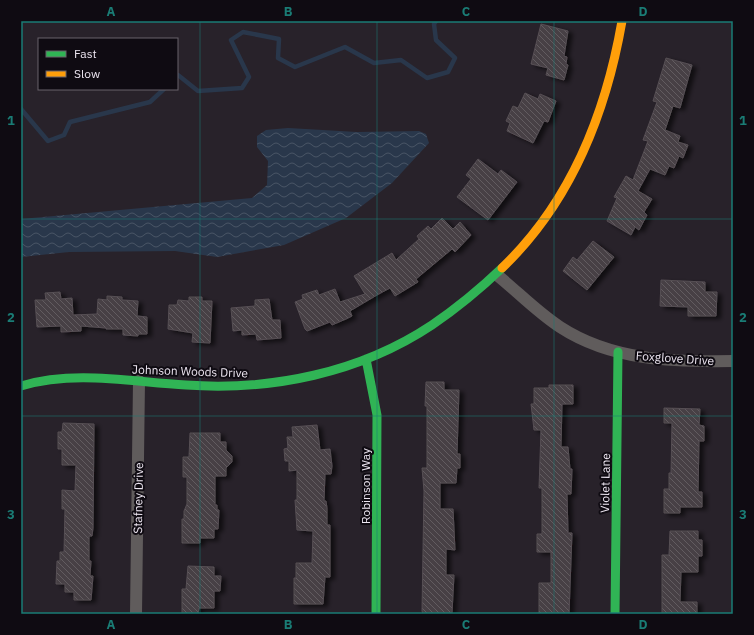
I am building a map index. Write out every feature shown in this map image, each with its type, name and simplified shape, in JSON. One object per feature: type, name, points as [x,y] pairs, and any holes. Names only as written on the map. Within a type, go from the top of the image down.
[{"type":"street","name":"Johnson Woods Drive","points":[[21,386],[28,383],[67,378],[140,381],[195,386],[252,386],[310,377],[366,359],[402,344],[436,323],[468,300],[497,274],[524,246],[547,214],[572,173],[601,108],[612,74],[622,21]]},
{"type":"street","name":"Foxglove Drive","points":[[497,274],[531,306],[561,328],[589,342],[618,352],[649,359],[733,361]]},
{"type":"street","name":"Violet Lane","points":[[615,614],[618,352]]},
{"type":"street","name":"Robinson Way","points":[[366,359],[377,415],[376,614]]},
{"type":"street","name":"Stafney Drive","points":[[136,614],[140,381]]},
{"type":"water","points":[[288,128],[357,132],[419,131],[426,134],[429,143],[392,183],[346,218],[284,245],[217,257],[175,251],[69,252],[21,257],[21,219],[252,198],[267,185],[268,161],[257,147],[257,136],[266,130]]},
{"type":"building","points":[[541,24],[568,31],[564,56],[567,57],[566,64],[568,65],[564,80],[546,75],[548,68],[531,64]]},
{"type":"building","points":[[666,58],[692,65],[680,108],[673,106],[665,130],[680,136],[678,142],[688,145],[683,158],[679,156],[674,168],[669,166],[665,175],[650,169],[638,191],[652,199],[644,212],[647,215],[639,230],[635,227],[631,235],[607,221],[617,198],[614,197],[626,176],[633,180],[648,141],[643,140],[657,102],[653,101]]},
{"type":"building","points":[[525,93],[538,99],[540,94],[556,101],[548,122],[544,121],[533,143],[507,131],[510,123],[506,121],[513,106],[518,108]]},
{"type":"building","points":[[478,159],[498,174],[501,170],[517,182],[488,220],[457,197],[471,179],[466,175]]},
{"type":"building","points":[[442,218],[453,229],[460,222],[471,235],[455,252],[452,249],[416,279],[418,282],[395,296],[390,288],[350,311],[352,316],[332,325],[330,322],[307,331],[305,329],[295,302],[303,299],[302,295],[317,290],[319,295],[335,289],[340,302],[365,294],[354,276],[392,253],[396,260],[419,239],[417,236],[428,226],[431,229]]},
{"type":"building","points":[[593,241],[614,257],[587,290],[563,271],[573,257],[577,260]]},
{"type":"building","points":[[661,280],[705,282],[705,292],[717,292],[716,316],[688,316],[688,307],[660,306]]},
{"type":"building","points":[[60,292],[61,299],[72,298],[73,315],[97,314],[98,299],[107,300],[107,296],[122,297],[122,300],[138,301],[137,316],[147,317],[147,334],[138,334],[138,336],[123,335],[123,329],[106,329],[81,326],[81,331],[61,332],[61,326],[37,327],[35,300],[46,300],[45,293]]},
{"type":"building","points":[[189,297],[202,297],[202,301],[212,301],[210,343],[192,342],[193,333],[168,329],[169,305],[177,305],[178,300],[189,301]]},
{"type":"building","points":[[269,299],[272,320],[280,320],[281,338],[257,340],[256,334],[242,335],[242,330],[233,331],[231,308],[255,306],[255,300]]},
{"type":"building","points":[[426,382],[444,382],[444,390],[459,390],[457,454],[460,454],[460,468],[457,468],[456,483],[440,483],[440,509],[453,509],[455,550],[446,549],[446,575],[454,575],[452,613],[423,614],[422,611],[424,491],[422,468],[427,468],[427,406],[425,406]]},
{"type":"building","points":[[549,385],[573,385],[573,404],[562,404],[561,447],[568,447],[570,469],[572,469],[571,494],[567,494],[568,533],[572,533],[569,614],[539,614],[539,583],[551,583],[551,552],[537,552],[537,534],[542,534],[542,488],[539,488],[541,430],[534,430],[531,404],[534,404],[534,388],[549,388]]},
{"type":"building","points":[[664,408],[700,409],[699,425],[704,426],[704,441],[699,441],[698,492],[702,492],[702,507],[680,507],[680,513],[664,513],[664,489],[669,489],[669,473],[671,473],[672,423],[664,423]]},
{"type":"building","points":[[63,423],[94,424],[93,528],[92,536],[89,536],[89,561],[91,561],[90,576],[93,576],[91,600],[74,600],[74,592],[65,592],[65,584],[56,584],[57,561],[60,561],[60,552],[64,552],[65,509],[62,509],[62,490],[75,491],[76,465],[62,465],[62,449],[58,449],[58,432],[62,432]]},
{"type":"building","points":[[317,425],[320,450],[330,449],[332,466],[331,474],[325,474],[324,501],[326,501],[327,508],[327,525],[330,525],[330,577],[325,577],[323,604],[294,604],[294,578],[296,578],[296,563],[312,563],[313,531],[297,530],[295,500],[297,500],[297,470],[289,471],[289,461],[285,461],[284,449],[288,448],[287,437],[293,437],[292,427]]},
{"type":"building","points":[[190,433],[220,433],[220,442],[226,442],[226,450],[232,456],[232,462],[226,468],[226,476],[215,476],[215,505],[217,505],[217,510],[219,510],[218,529],[214,529],[214,538],[200,538],[200,543],[182,543],[182,519],[184,519],[184,511],[187,504],[187,477],[183,477],[183,457],[189,457]]},
{"type":"building","points":[[670,531],[698,531],[698,540],[702,540],[702,556],[698,556],[698,572],[681,572],[680,602],[697,602],[697,614],[662,614],[662,555],[669,555]]},
{"type":"building","points":[[188,566],[214,567],[214,576],[221,576],[220,591],[214,591],[214,608],[199,608],[198,614],[182,614],[182,589],[186,589]]},
{"type":"waterway","points":[[178,75],[198,91],[242,88],[249,77],[231,40],[243,32],[279,39],[278,58],[295,67],[345,47],[374,63],[401,60],[427,78],[448,72],[455,58],[436,40],[434,24],[436,21]]},
{"type":"waterway","points":[[21,109],[48,141],[64,135],[70,122],[150,102],[163,90]]},
{"type":"traffic: fast","points":[[21,386],[41,381],[82,378],[103,378],[186,385],[250,385],[314,375],[345,367],[404,342],[450,312],[477,291],[502,268]]},
{"type":"traffic: fast","points":[[615,614],[618,352]]},
{"type":"traffic: fast","points":[[366,359],[377,415],[376,614]]},
{"type":"traffic: slow","points":[[502,268],[526,242],[548,214],[566,185],[582,154],[606,89],[622,21]]}]
